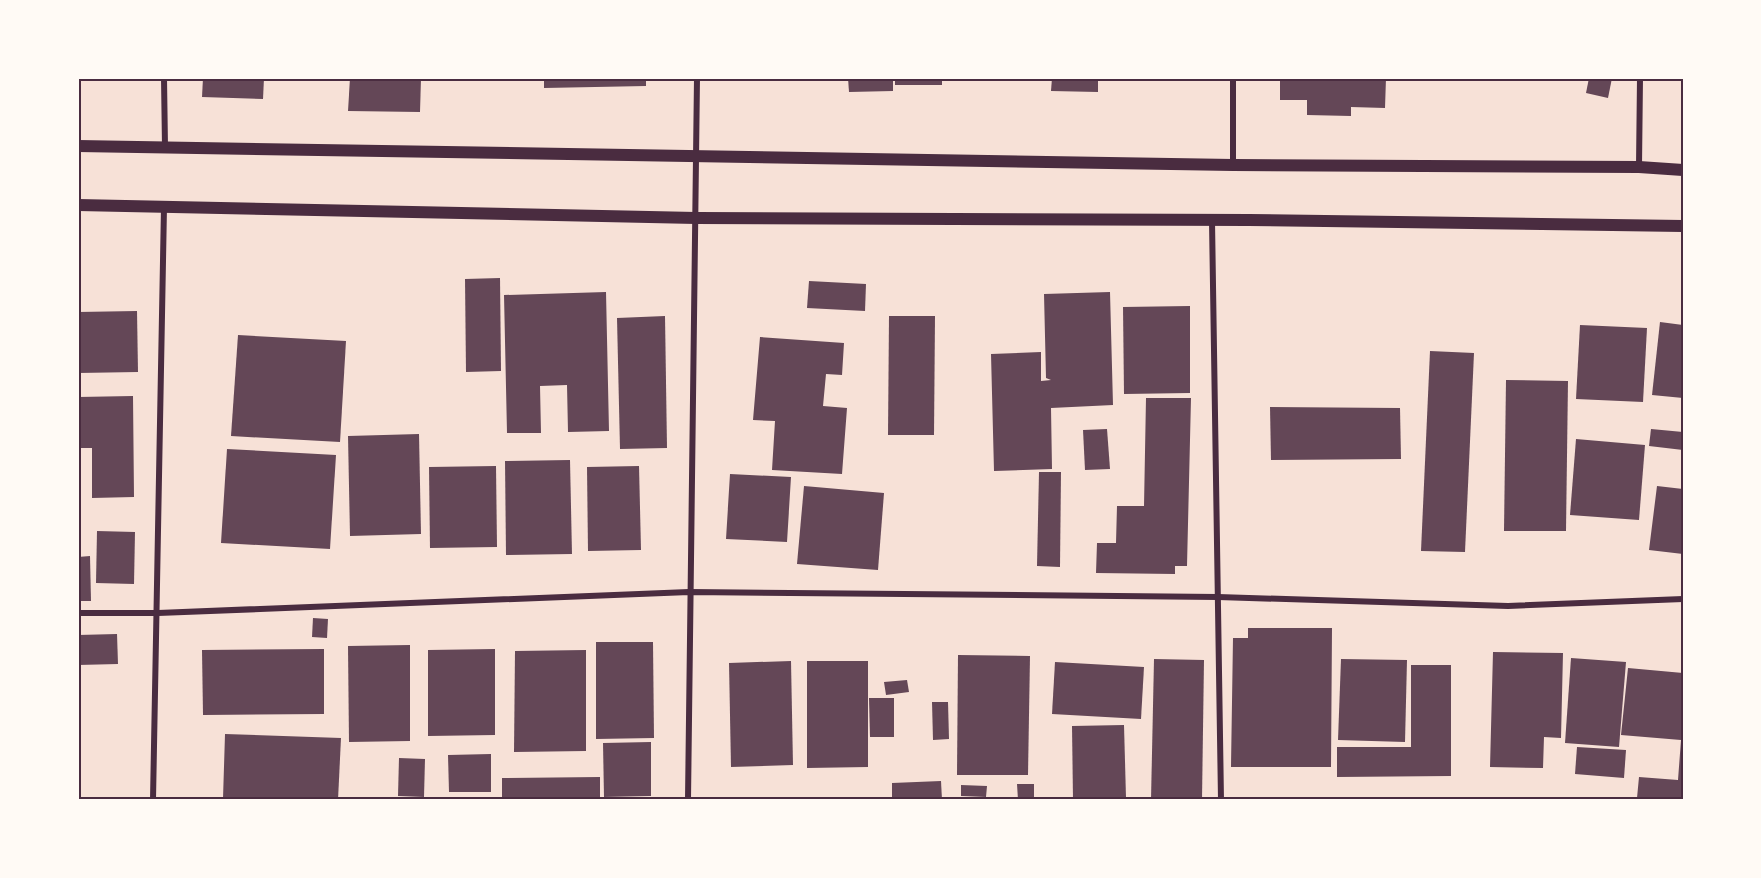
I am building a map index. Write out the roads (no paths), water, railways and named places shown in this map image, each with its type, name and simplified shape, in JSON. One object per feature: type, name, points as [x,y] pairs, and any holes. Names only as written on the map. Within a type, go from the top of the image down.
[{"type":"main road","points":[[78,146],[1233,165],[1639,167],[1683,170]]},
{"type":"main road","points":[[78,205],[696,218],[1648,223],[1683,226]]},
{"type":"street","points":[[164,78],[165,147]]},
{"type":"street","points":[[688,800],[698,155],[697,78]]},
{"type":"street","points":[[1233,78],[1233,165]]},
{"type":"street","points":[[1639,167],[1640,78]]},
{"type":"street","points":[[153,800],[164,206]]},
{"type":"street","points":[[1212,221],[1221,800]]},
{"type":"street","points":[[78,613],[158,614],[690,592],[1218,597],[1508,606],[1683,599]]}]
